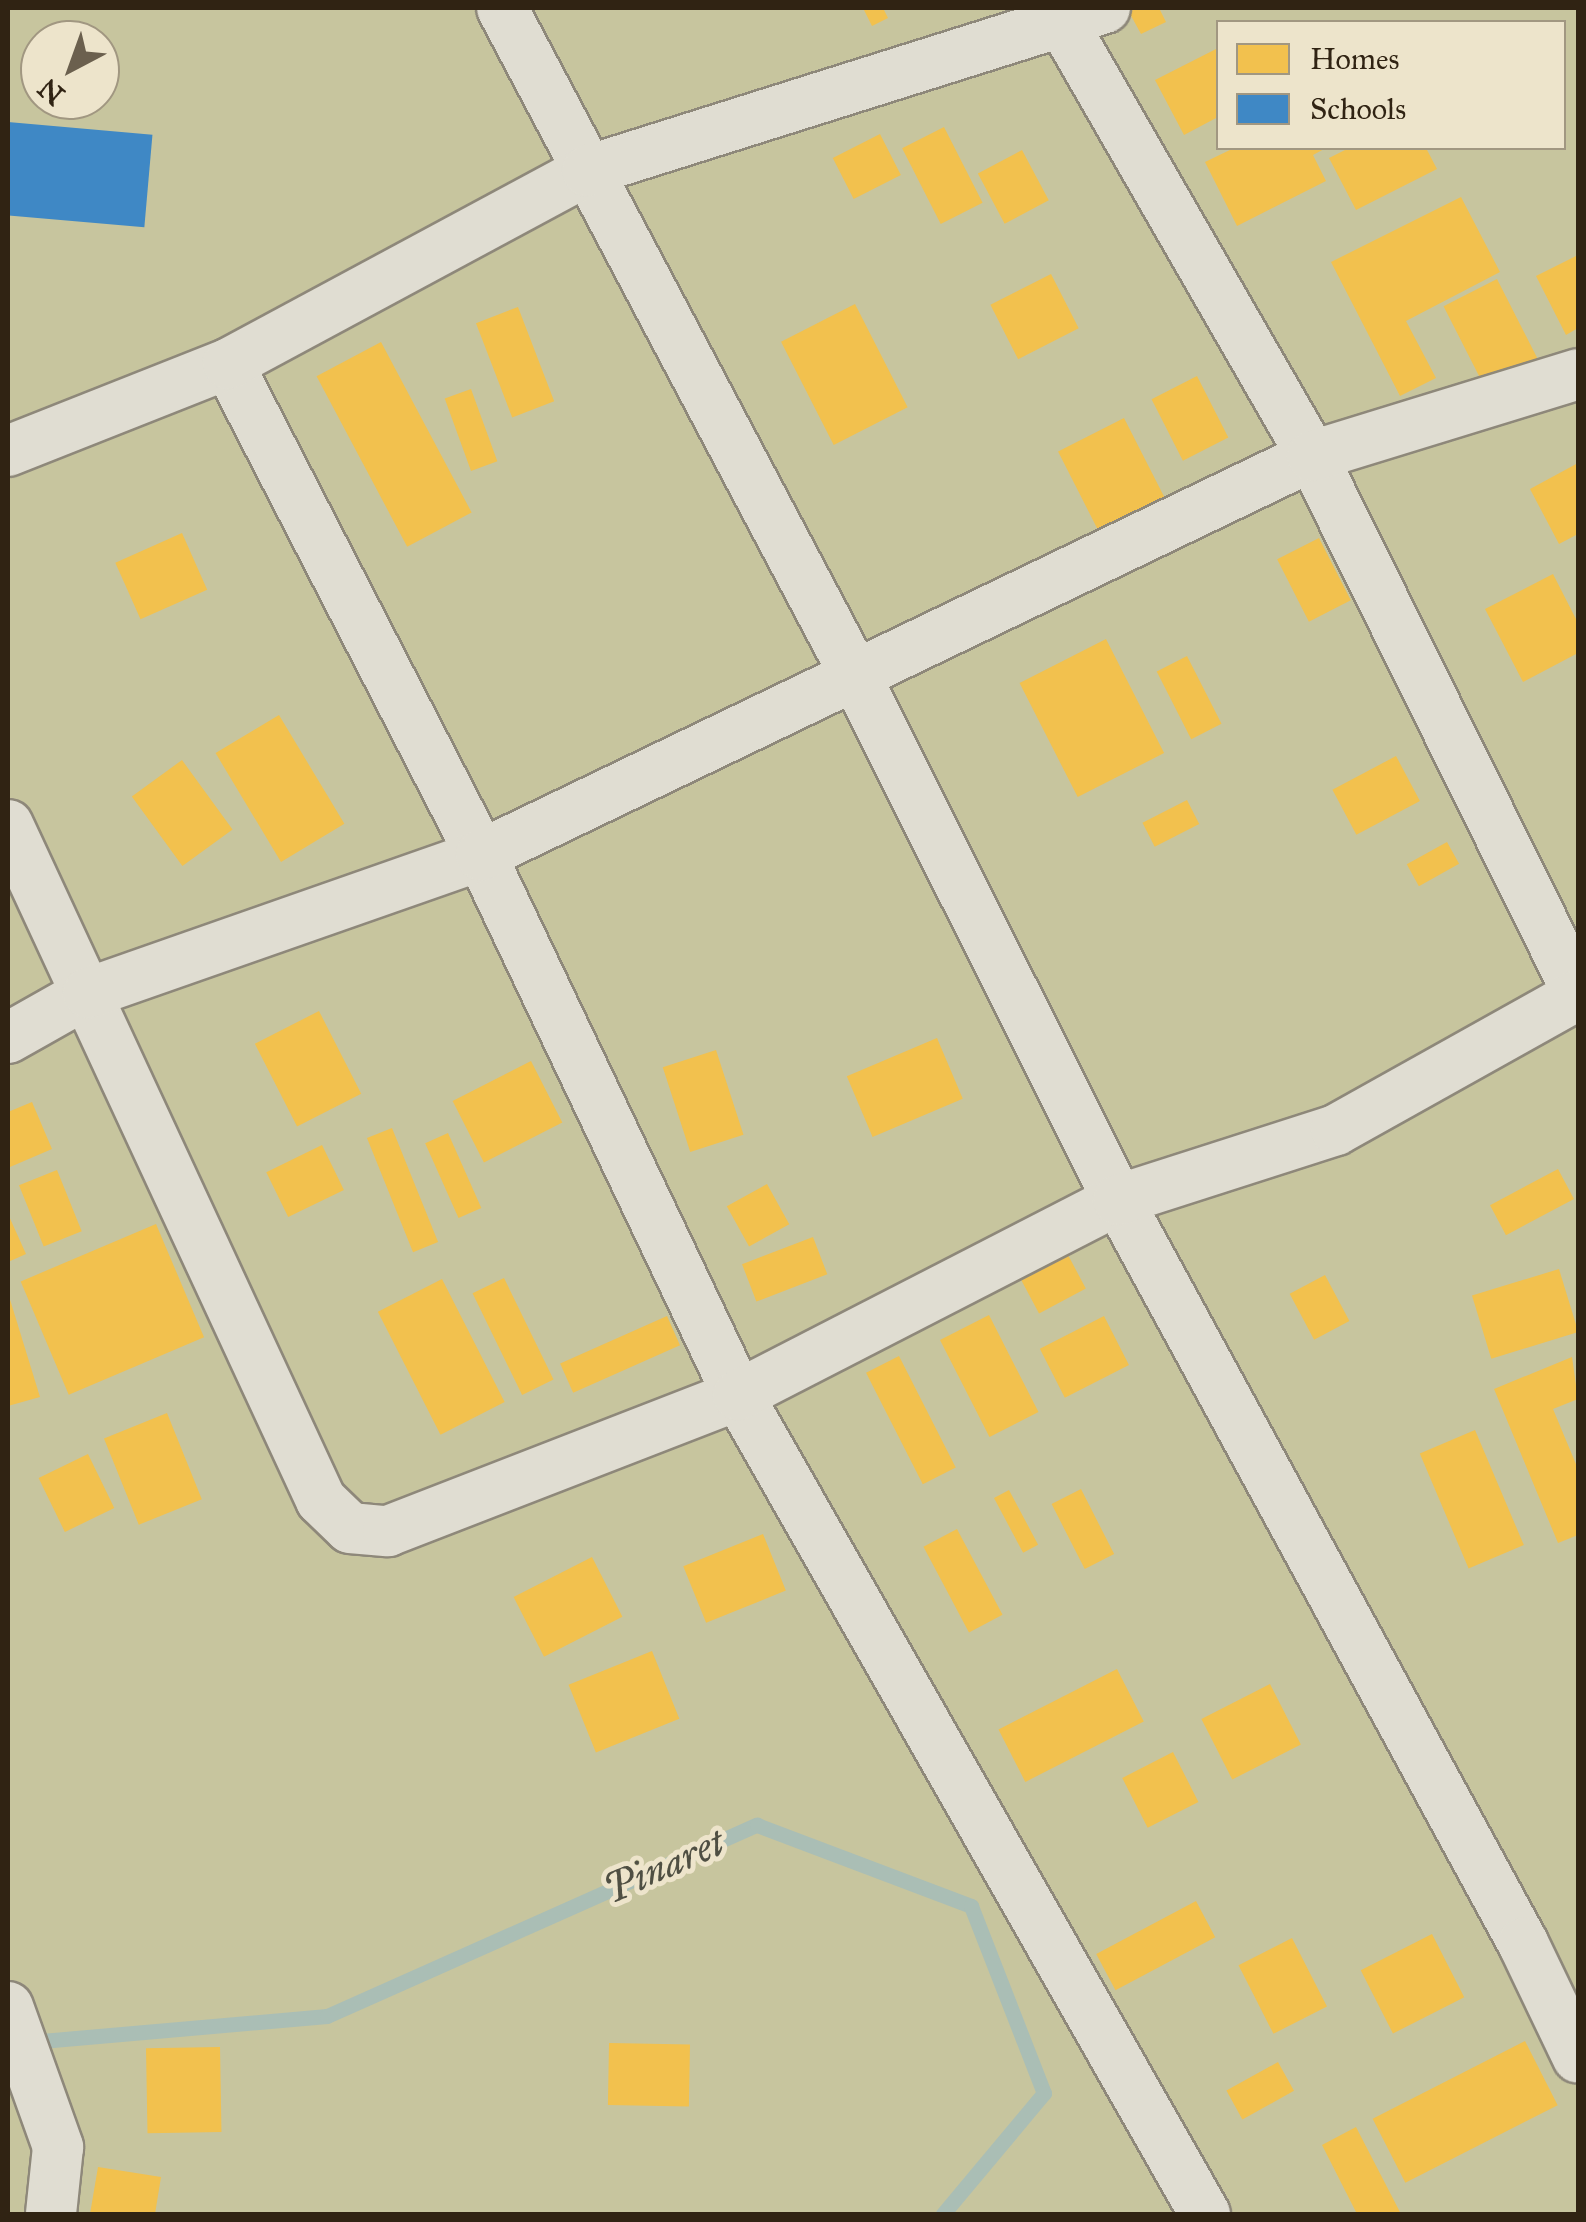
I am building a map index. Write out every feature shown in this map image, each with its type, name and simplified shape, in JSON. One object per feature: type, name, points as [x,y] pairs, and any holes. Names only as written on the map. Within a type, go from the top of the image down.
[{"type":"street","points":[[502,8],[856,677],[1118,1200],[1514,1926],[1578,2058]]},
{"type":"street","points":[[8,451],[228,364],[587,171],[1074,13],[1312,456],[1578,994],[1336,1130],[1118,1200],[738,1395],[388,1531],[350,1528],[321,1500],[8,826]]},
{"type":"street","points":[[228,364],[481,855],[738,1395],[1205,2214]]},
{"type":"street","points":[[8,1038],[88,993],[481,855],[1312,456],[1578,374]]},
{"type":"street","points":[[8,2007],[58,2147],[51,2214]]},
{"type":"shaded area","points":[[8,8],[1578,8],[1578,2214],[8,2214]]},
{"type":"building: Homes","points":[[863,8],[883,8],[888,18],[872,26]]},
{"type":"building: Homes","points":[[1159,8],[1166,22],[1141,34],[1129,12]]},
{"type":"building: Homes","points":[[1216,49],[1216,118],[1184,135],[1155,80]]},
{"type":"building: Homes","points":[[944,127],[983,203],[941,224],[902,148]]},
{"type":"building: Homes","points":[[880,134],[901,175],[854,199],[833,158]]},
{"type":"building: Homes","points":[[1022,150],[1049,200],[1005,224],[978,173]]},
{"type":"building: Homes","points":[[1230,150],[1322,150],[1313,155],[1326,181],[1237,226],[1205,162]]},
{"type":"building: Homes","points":[[1345,150],[1427,150],[1437,169],[1356,210],[1329,158]]},
{"type":"building: Homes","points":[[1461,197],[1500,272],[1406,321],[1436,378],[1400,396],[1331,262]]},
{"type":"building: Homes","points":[[1578,255],[1578,328],[1566,335],[1536,276]]},
{"type":"building: Homes","points":[[1051,274],[1079,328],[1018,359],[990,305]]},
{"type":"building: Homes","points":[[1497,279],[1538,359],[1484,386],[1444,306]]},
{"type":"building: Homes","points":[[855,304],[908,407],[834,445],[781,342]]},
{"type":"building: Homes","points":[[518,307],[554,401],[512,417],[476,323]]},
{"type":"building: Homes","points":[[381,342],[472,512],[407,547],[317,376]]},
{"type":"building: Homes","points":[[1197,376],[1228,437],[1183,461],[1152,399]]},
{"type":"building: Homes","points":[[471,389],[497,461],[471,471],[445,399]]},
{"type":"building: Homes","points":[[1124,418],[1176,520],[1110,553],[1058,452]]},
{"type":"building: Homes","points":[[1578,463],[1578,534],[1559,544],[1530,489]]},
{"type":"building: Homes","points":[[182,533],[207,590],[141,619],[115,563]]},
{"type":"building: Homes","points":[[1319,538],[1351,600],[1309,622],[1277,559]]},
{"type":"building: Homes","points":[[1553,574],[1578,623],[1578,653],[1523,682],[1485,609]]},
{"type":"building: Homes","points":[[1106,639],[1164,753],[1078,797],[1020,683]]},
{"type":"building: Homes","points":[[1187,656],[1222,724],[1191,739],[1157,671]]},
{"type":"building: Homes","points":[[279,715],[344,824],[281,862],[216,753]]},
{"type":"building: Homes","points":[[1396,756],[1420,801],[1356,835],[1332,790]]},
{"type":"building: Homes","points":[[182,760],[233,830],[182,866],[132,796]]},
{"type":"building: Homes","points":[[1187,800],[1199,824],[1155,847],[1142,823]]},
{"type":"building: Homes","points":[[1447,842],[1459,864],[1419,886],[1407,864]]},
{"type":"building: Homes","points":[[319,1011],[361,1094],[297,1127],[255,1044]]},
{"type":"building: Homes","points":[[937,1038],[963,1099],[873,1137],[847,1076]]},
{"type":"building: Homes","points":[[716,1050],[744,1135],[690,1152],[663,1067]]},
{"type":"building: Homes","points":[[531,1061],[562,1122],[484,1162],[453,1101]]},
{"type":"building: Homes","points":[[32,1102],[52,1149],[10,1167],[8,1112]]},
{"type":"building: Homes","points":[[392,1128],[438,1242],[413,1252],[367,1138]]},
{"type":"building: Homes","points":[[448,1133],[481,1208],[459,1218],[425,1143]]},
{"type":"building: Homes","points":[[322,1145],[344,1190],[288,1217],[266,1172]]},
{"type":"building: Homes","points":[[1558,1169],[1574,1199],[1506,1235],[1490,1205]]},
{"type":"building: Homes","points":[[57,1170],[82,1231],[44,1247],[19,1185]]},
{"type":"building: Homes","points":[[767,1184],[789,1224],[749,1247],[727,1206]]},
{"type":"building: Homes","points":[[8,1214],[26,1254],[8,1262]]},
{"type":"building: Homes","points":[[156,1224],[204,1337],[69,1395],[21,1281]]},
{"type":"building: Homes","points":[[813,1237],[827,1274],[756,1302],[742,1264]]},
{"type":"building: Homes","points":[[1068,1255],[1086,1289],[1039,1313],[1021,1280]]},
{"type":"building: Homes","points":[[1559,1269],[1578,1332],[1491,1359],[1472,1296]]},
{"type":"building: Homes","points":[[1325,1275],[1349,1321],[1314,1340],[1290,1294]]},
{"type":"building: Homes","points":[[504,1278],[554,1380],[522,1395],[473,1293]]},
{"type":"building: Homes","points":[[442,1279],[505,1402],[440,1435],[378,1312]]},
{"type":"building: Homes","points":[[8,1293],[40,1397],[8,1406]]},
{"type":"building: Homes","points":[[989,1315],[1038,1412],[989,1437],[940,1340]]},
{"type":"building: Homes","points":[[667,1316],[680,1345],[573,1393],[560,1364]]},
{"type":"building: Homes","points":[[1104,1316],[1129,1365],[1065,1398],[1040,1349]]},
{"type":"building: Homes","points":[[899,1356],[956,1467],[923,1484],[866,1373]]},
{"type":"building: Homes","points":[[1572,1357],[1578,1399],[1553,1409],[1578,1469],[1578,1535],[1558,1543],[1494,1389]]},
{"type":"building: Homes","points":[[167,1413],[202,1499],[139,1525],[104,1438]]},
{"type":"building: Homes","points":[[1475,1430],[1524,1545],[1469,1569],[1420,1453]]},
{"type":"building: Homes","points":[[88,1454],[114,1508],[65,1532],[39,1478]]},
{"type":"building: Homes","points":[[1081,1489],[1114,1554],[1085,1569],[1052,1504]]},
{"type":"building: Homes","points":[[1009,1490],[1038,1545],[1023,1553],[994,1498]]},
{"type":"building: Homes","points":[[957,1529],[1003,1615],[969,1632],[923,1547]]},
{"type":"building: Homes","points":[[763,1534],[786,1591],[706,1623],[683,1566]]},
{"type":"building: Homes","points":[[592,1557],[622,1617],[544,1657],[514,1597]]},
{"type":"building: Homes","points":[[652,1651],[679,1719],[596,1752],[569,1685]]},
{"type":"building: Homes","points":[[1117,1669],[1144,1722],[1025,1782],[998,1729]]},
{"type":"building: Homes","points":[[1270,1684],[1301,1745],[1232,1780],[1201,1719]]},
{"type":"building: Homes","points":[[1173,1752],[1198,1802],[1148,1828],[1122,1778]]},
{"type":"building: Homes","points":[[1196,1901],[1215,1937],[1115,1990],[1096,1954]]},
{"type":"building: Homes","points":[[1432,1934],[1464,1997],[1393,2034],[1361,1970]]},
{"type":"building: Homes","points":[[1292,1938],[1327,2007],[1273,2034],[1239,1965]]},
{"type":"building: Homes","points":[[1525,2041],[1558,2105],[1405,2183],[1373,2119]]},
{"type":"building: Homes","points":[[609,2043],[690,2044],[689,2106],[608,2105]]},
{"type":"building: Homes","points":[[220,2047],[221,2132],[147,2133],[146,2048]]},
{"type":"building: Homes","points":[[1278,2062],[1294,2091],[1242,2119],[1226,2091]]},
{"type":"building: Homes","points":[[1356,2127],[1401,2214],[1357,2214],[1322,2145]]},
{"type":"building: Homes","points":[[98,2167],[161,2177],[155,2214],[90,2214]]},
{"type":"building: Schools","points":[[8,122],[152,135],[144,227],[8,215]]},
{"type":"waterway","name":"Pinaret","points":[[30,2042],[327,2016],[757,1825],[971,1906],[1044,2093],[943,2214]]}]
